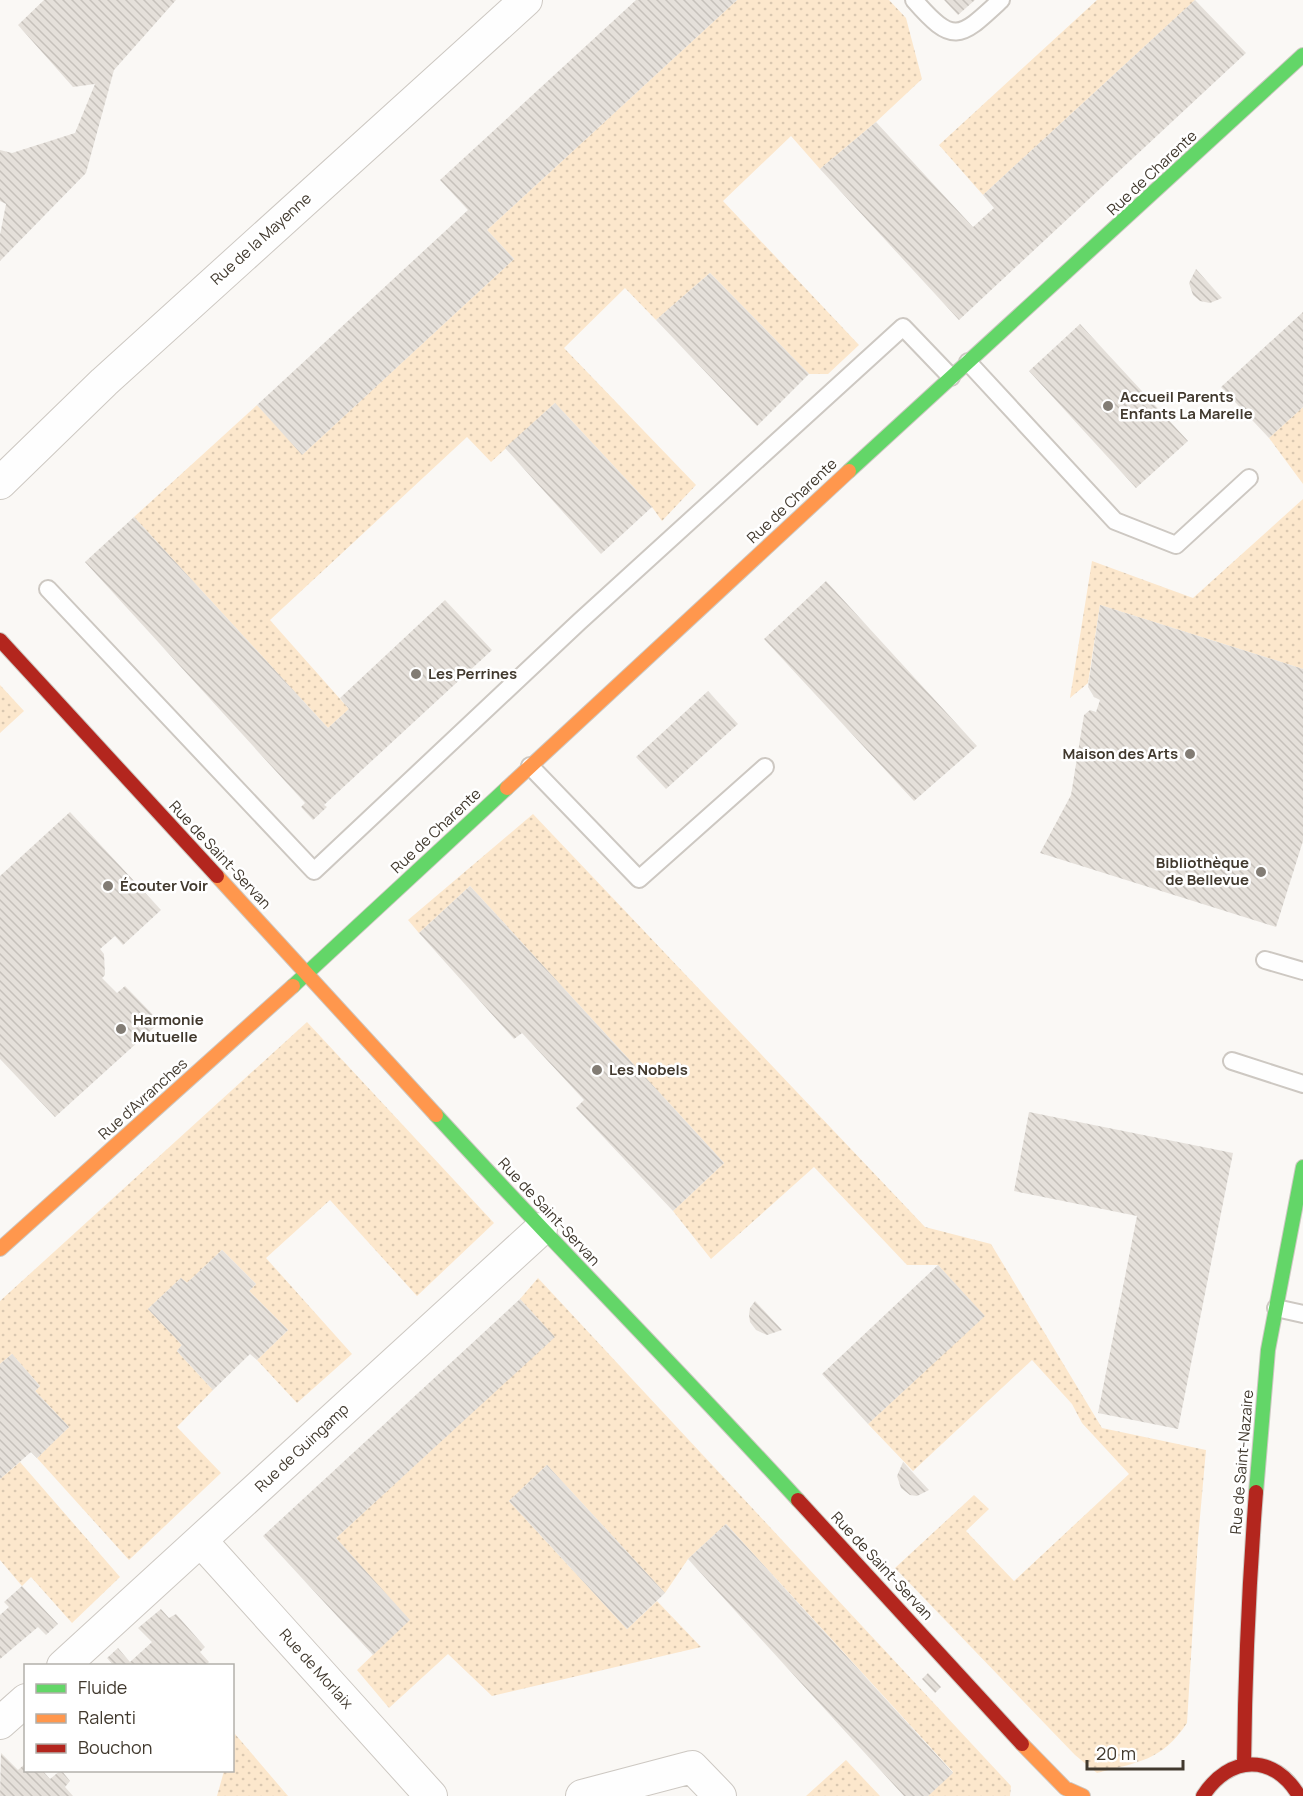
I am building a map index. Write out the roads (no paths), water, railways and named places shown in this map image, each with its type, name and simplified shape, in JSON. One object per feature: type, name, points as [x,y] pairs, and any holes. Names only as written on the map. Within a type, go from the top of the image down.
[{"type":"street","name":"Rue de la Mayenne","points":[[0,483],[104,382],[526,0]]},
{"type":"street","name":"Rue de Charente","points":[[307,973],[1303,55]]},
{"type":"street","name":"Rue de Saint-Servan","points":[[0,640],[541,1229],[724,1420],[1068,1793]]},
{"type":"street","name":"Rue d'Avranches","points":[[2,1243],[307,973]]},
{"type":"street","name":"Rue de Saint-Nazaire","points":[[1244,1764],[1250,1565],[1268,1350],[1303,1167]]},
{"type":"street","name":"Rue de Guingamp","points":[[64,1664],[541,1229]]},
{"type":"street","name":"Rue de Morlaix","points":[[201,1541],[431,1796]]},
{"type":"street","points":[[0,1723],[24,1702]]},
{"type":"street","points":[[1203,1796],[1217,1776],[1230,1767],[1255,1763],[1275,1769],[1291,1782],[1299,1796]]},
{"type":"street","points":[[582,1796],[693,1767],[720,1796]]},
{"type":"lane","points":[[914,0],[939,27],[963,32],[1001,0]]},
{"type":"lane","points":[[48,589],[314,871],[579,622],[903,327],[951,377]]},
{"type":"lane","points":[[968,362],[1115,522],[1176,545],[1249,478]]},
{"type":"lane","points":[[530,766],[639,879],[765,767]]},
{"type":"lane","points":[[1265,960],[1303,971]]},
{"type":"lane","points":[[1232,1061],[1303,1084]]},
{"type":"lane","points":[[1276,1308],[1303,1314]]},
{"type":"place","name":"Accueil Parents Enfants La Marelle","points":[[1108,406]]},
{"type":"place","name":"Les Perrines","points":[[416,674]]},
{"type":"place","name":"Maison des Arts","points":[[1190,754]]},
{"type":"place","name":"Bibliothèque de Bellevue","points":[[1261,872]]},
{"type":"place","name":"Écouter Voir","points":[[108,886]]},
{"type":"place","name":"Harmonie Mutuelle","points":[[121,1029]]},
{"type":"place","name":"Les Nobels","points":[[597,1070]]}]
